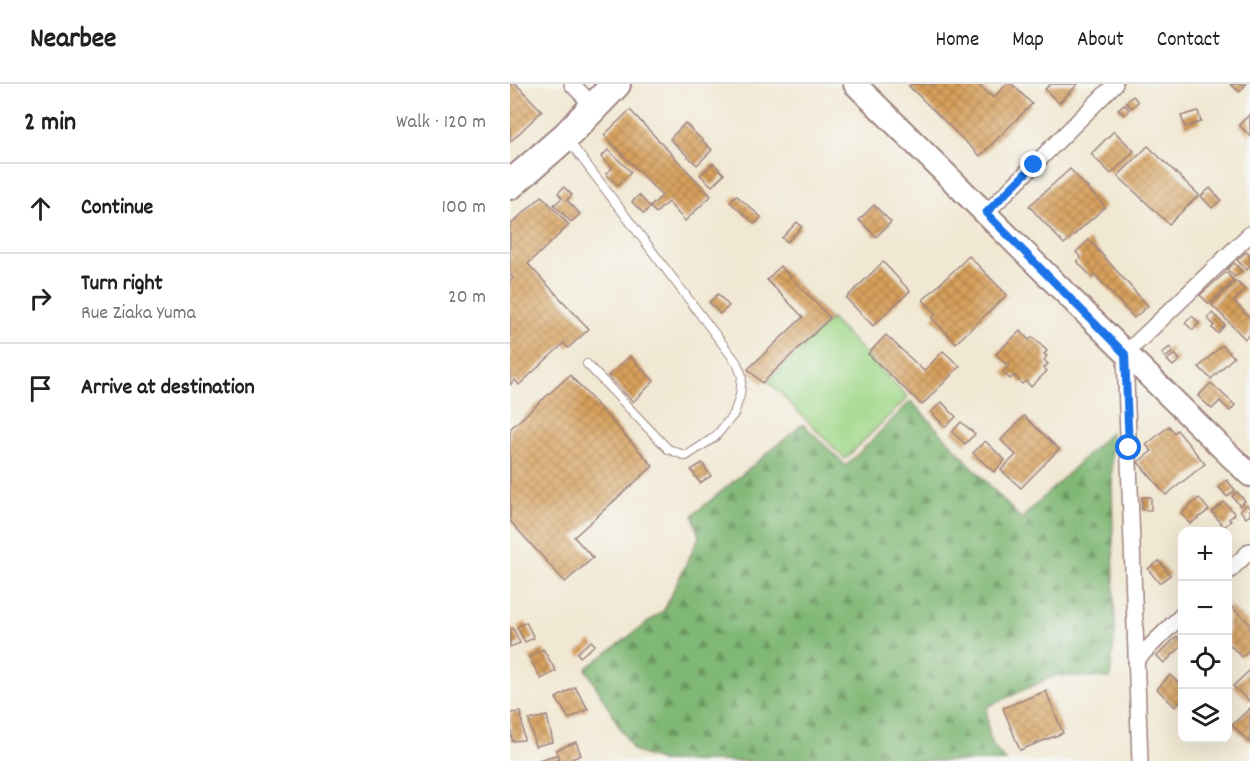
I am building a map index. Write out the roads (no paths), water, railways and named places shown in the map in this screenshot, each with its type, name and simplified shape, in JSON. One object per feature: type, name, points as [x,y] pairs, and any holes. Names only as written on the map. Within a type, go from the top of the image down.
[{"type":"highway","points":[[510,185],[566,136],[616,84]]},
{"type":"street","points":[[572,84],[594,107]]},
{"type":"street","points":[[855,84],[1125,354],[1250,475]]},
{"type":"street","points":[[986,213],[1115,84]]},
{"type":"street","points":[[1140,761],[1125,354],[1250,234]]},
{"type":"street","points":[[1232,567],[1250,551]]},
{"type":"street","points":[[1136,660],[1178,619]]},
{"type":"lane","points":[[566,136],[737,363],[741,376],[740,395],[734,414],[715,437],[686,456],[668,449],[587,364]]}]
